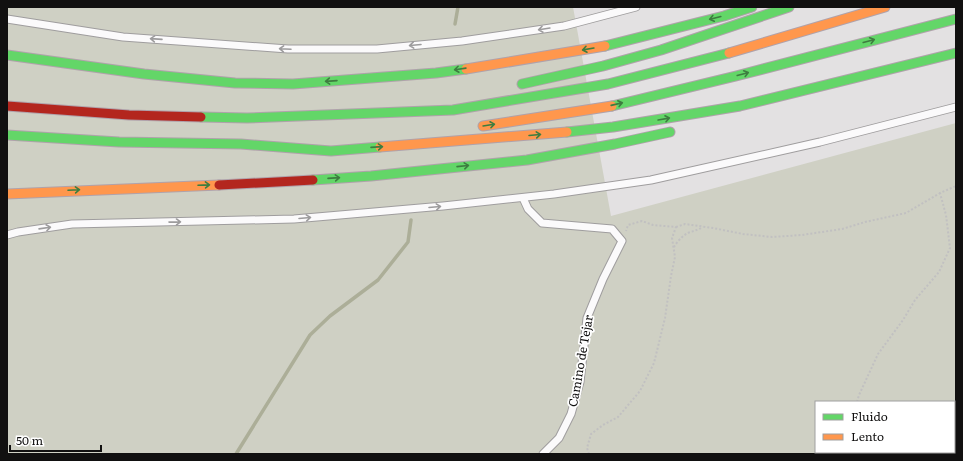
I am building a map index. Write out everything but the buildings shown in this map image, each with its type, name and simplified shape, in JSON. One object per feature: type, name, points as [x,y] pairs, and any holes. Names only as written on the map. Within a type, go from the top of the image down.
[{"type":"highway","points":[[7,55],[144,74],[235,83],[293,84],[436,73],[599,47],[724,16],[752,7]]},
{"type":"highway","points":[[510,86],[603,66],[661,50],[789,7]]},
{"type":"highway","points":[[7,106],[129,115],[246,118],[453,110],[608,84],[731,52],[885,7]]},
{"type":"highway","points":[[477,127],[611,106],[736,76],[956,18]]},
{"type":"highway","points":[[240,144],[331,151],[523,136],[613,127],[740,106],[956,53]]},
{"type":"highway","points":[[752,112],[881,72]]},
{"type":"highway","points":[[364,114],[427,102]]},
{"type":"highway","points":[[7,194],[252,184],[371,176],[527,160],[615,144],[676,130]]},
{"type":"highway","points":[[7,135],[119,142],[240,144],[319,141]]},
{"type":"lane","points":[[7,19],[123,37],[288,49],[377,49],[462,41],[564,26],[636,7]]},
{"type":"lane","points":[[7,235],[72,224],[294,219],[524,198],[651,180],[820,142],[956,107]]},
{"type":"lane","points":[[524,198],[528,209],[542,224],[612,229],[622,241]]},
{"type":"lane","name":"Camino de Tejar","points":[[543,454],[559,438],[571,414],[580,382],[587,318],[603,279],[622,241]]},
{"type":"path","points":[[622,241],[628,225],[642,221],[653,225],[676,227],[685,224],[704,226],[743,234],[772,237],[802,235],[842,229],[906,213],[940,193],[956,186]]},
{"type":"path","points":[[857,401],[878,354],[903,320],[915,300],[939,272],[950,248],[946,215],[940,193]]},
{"type":"path","points":[[674,247],[677,242],[687,233],[697,231],[704,226]]},
{"type":"path","points":[[589,454],[587,448],[591,434],[603,425],[618,417],[640,391],[654,363],[665,318],[671,276],[676,257],[672,238],[676,227]]},
{"type":"shaded area","points":[[7,7],[573,7],[611,216],[956,123],[956,454],[7,454]]},
{"type":"waterway","points":[[455,24],[458,7]]},
{"type":"waterway","points":[[236,454],[310,335],[330,316],[378,280],[408,242],[411,220]]},
{"type":"traffic: fast","points":[[605,46],[724,16],[752,7]]},
{"type":"traffic: fast","points":[[522,84],[603,66],[661,50],[789,7]]},
{"type":"traffic: fast","points":[[612,106],[736,76],[956,19]]},
{"type":"traffic: fast","points":[[201,117],[247,118],[453,110],[608,84],[729,53]]},
{"type":"traffic: fast","points":[[567,132],[613,127],[740,106],[956,53]]},
{"type":"traffic: fast","points":[[7,55],[144,74],[235,83],[293,84],[436,73],[466,69]]},
{"type":"traffic: fast","points":[[313,180],[371,176],[527,160],[615,144],[670,132]]},
{"type":"traffic: fast","points":[[7,135],[119,142],[241,144],[331,151],[380,147]]},
{"type":"traffic: slow","points":[[729,53],[885,7]]},
{"type":"traffic: slow","points":[[466,69],[605,46]]},
{"type":"traffic: slow","points":[[483,126],[612,106]]},
{"type":"traffic: slow","points":[[380,147],[567,132]]},
{"type":"traffic: slow","points":[[7,194],[219,185]]},
{"type":"traffic: jam","points":[[7,106],[129,115],[201,117]]},
{"type":"traffic: jam","points":[[219,185],[313,180]]}]
